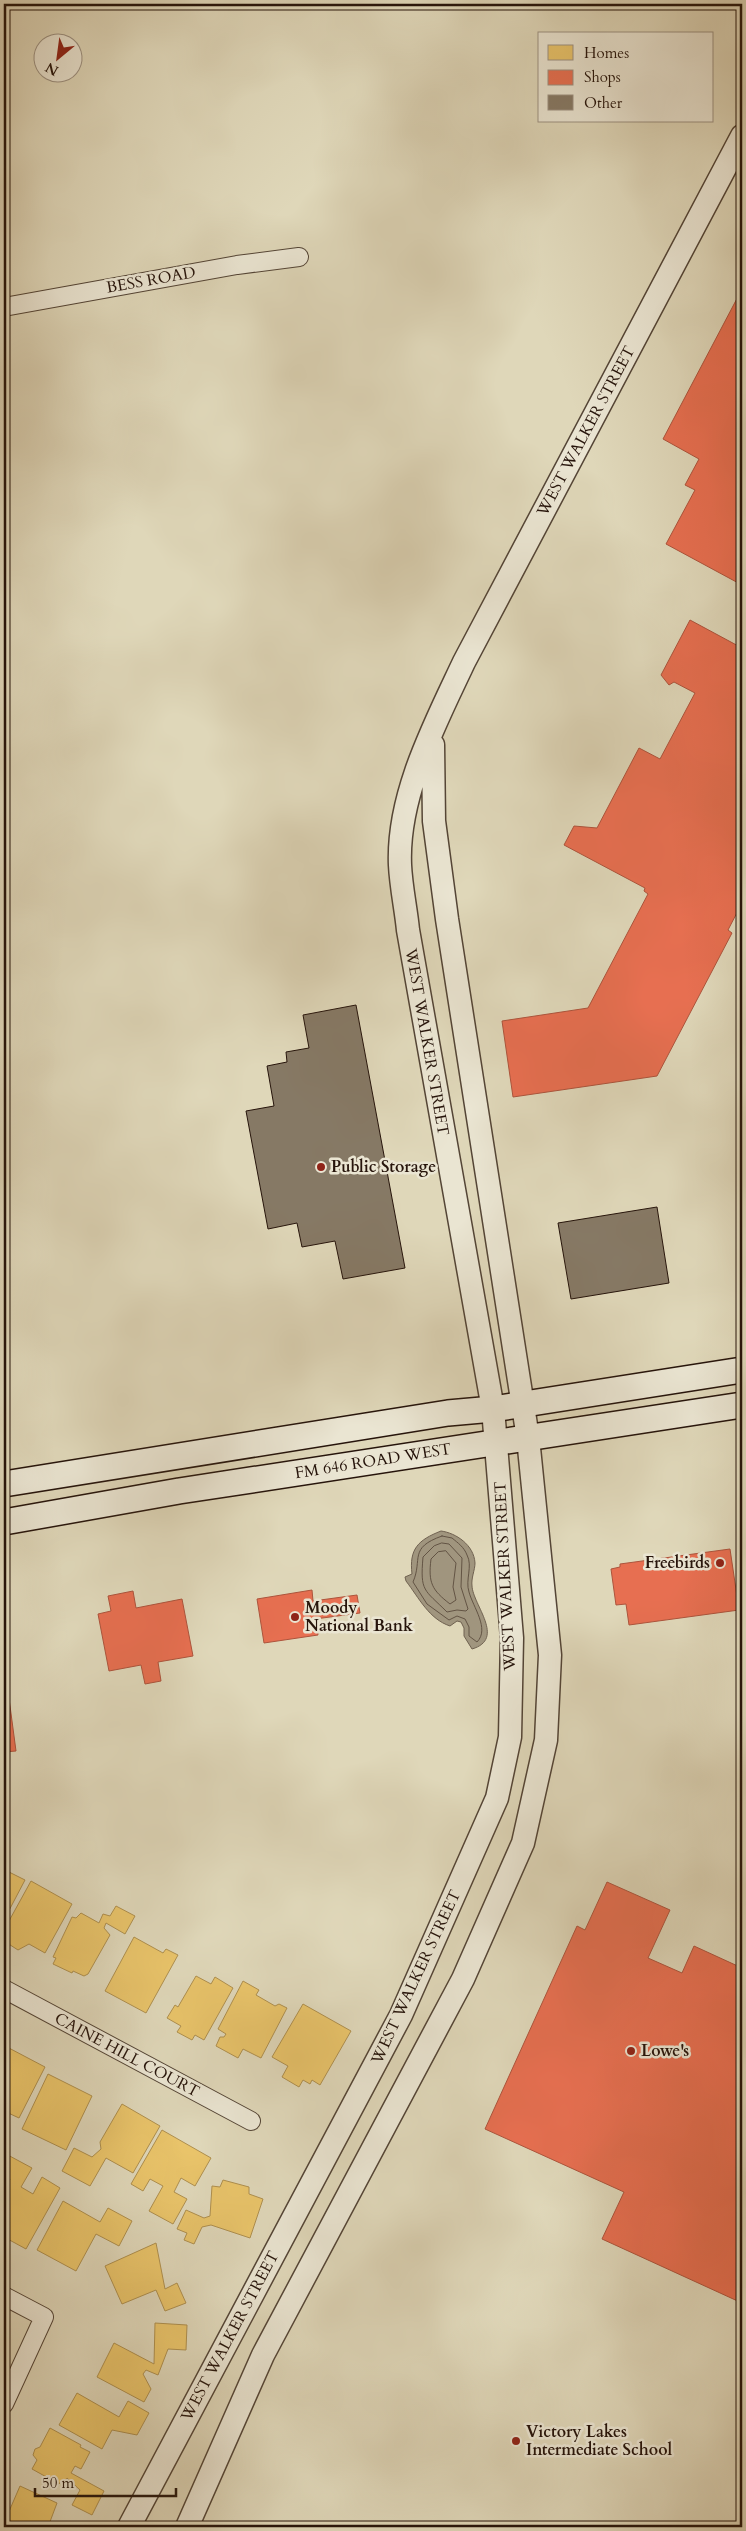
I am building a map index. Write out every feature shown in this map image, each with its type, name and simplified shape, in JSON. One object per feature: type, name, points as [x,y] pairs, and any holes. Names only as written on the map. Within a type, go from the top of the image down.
[{"type":"main road","points":[[4,1484],[448,1413],[492,1409],[742,1370]]},
{"type":"main road","name":"FM 646 ROAD WEST","points":[[4,1522],[179,1491],[742,1405]]},
{"type":"street","name":"WEST WALKER STREET","points":[[129,2527],[401,2015],[497,1798],[510,1737],[512,1638],[496,1444],[492,1409],[434,1086],[400,865],[402,829],[414,783],[433,729],[464,662],[742,136]]},
{"type":"street","name":"BESS ROAD","points":[[4,307],[237,264],[299,257]]},
{"type":"street","name":"WEST WALKER STREET","points":[[188,2527],[263,2355],[463,1980],[523,1843],[546,1740],[550,1655],[528,1438],[438,857],[434,821],[433,729]]},
{"type":"street","name":"CAINE HILL COURT","points":[[4,1989],[251,2121]]},
{"type":"street","points":[[4,2296],[44,2317],[4,2404]]},
{"type":"water","points":[[441,1531],[458,1537],[468,1545],[474,1557],[472,1586],[487,1630],[486,1638],[482,1644],[472,1649],[464,1636],[464,1628],[461,1622],[457,1621],[450,1626],[436,1618],[425,1607],[406,1581],[405,1577],[412,1574],[412,1558],[417,1546],[426,1538]]},
{"type":"building: Homes","points":[[7,1871],[25,1880],[4,1920],[4,1874]]},
{"type":"building: Homes","points":[[31,1881],[72,1904],[45,1953],[29,1944],[18,1950],[4,1941],[4,1930]]},
{"type":"building: Homes","points":[[116,1906],[135,1916],[125,1934],[106,1923],[104,1928],[110,1935],[88,1974],[84,1976],[73,1971],[72,1973],[53,1964],[56,1958],[53,1957],[72,1917],[76,1918],[81,1913],[99,1923],[103,1914],[110,1916]]},
{"type":"building: Homes","points":[[134,1937],[163,1953],[166,1949],[178,1955],[146,2013],[105,1991]]},
{"type":"building: Homes","points":[[196,1976],[211,1984],[215,1977],[233,1988],[204,2040],[195,2035],[192,2040],[177,2032],[181,2026],[167,2018],[175,2005],[178,2007]]},
{"type":"building: Homes","points":[[243,1981],[259,1990],[256,1995],[275,2006],[279,2004],[287,2008],[261,2058],[243,2049],[238,2058],[216,2046],[220,2037],[224,2037],[226,2034],[218,2029]]},
{"type":"building: Homes","points":[[303,2004],[351,2031],[320,2085],[312,2080],[310,2084],[303,2080],[299,2087],[282,2077],[288,2066],[272,2057]]},
{"type":"building: Homes","points":[[7,2047],[45,2067],[19,2118],[4,2111],[4,2053]]},
{"type":"building: Homes","points":[[48,2074],[92,2096],[66,2150],[22,2129]]},
{"type":"building: Homes","points":[[122,2104],[160,2126],[133,2173],[106,2158],[90,2186],[62,2171],[74,2148],[92,2157],[101,2149],[100,2142]]},
{"type":"building: Homes","points":[[162,2130],[211,2158],[195,2186],[181,2178],[174,2192],[187,2199],[173,2224],[149,2211],[163,2186],[150,2179],[143,2191],[131,2184]]},
{"type":"building: Homes","points":[[6,2154],[32,2168],[21,2187],[33,2194],[42,2177],[60,2188],[26,2249],[4,2237],[4,2191],[10,2179],[4,2175],[4,2158]]},
{"type":"building: Homes","points":[[223,2180],[249,2187],[249,2194],[263,2199],[250,2238],[211,2225],[202,2227],[194,2244],[184,2240],[187,2233],[177,2229],[186,2210],[204,2218],[210,2216],[212,2186],[220,2187]]},
{"type":"building: Homes","points":[[63,2201],[100,2222],[108,2208],[132,2221],[119,2246],[96,2234],[76,2271],[37,2250]]},
{"type":"building: Homes","points":[[156,2243],[165,2289],[177,2283],[186,2303],[165,2311],[156,2290],[122,2304],[105,2266]]},
{"type":"building: Homes","points":[[155,2323],[187,2325],[186,2350],[168,2349],[158,2375],[146,2370],[143,2374],[151,2389],[144,2402],[97,2377],[114,2343],[154,2364]]},
{"type":"building: Homes","points":[[77,2393],[119,2417],[128,2401],[149,2413],[137,2435],[112,2430],[102,2449],[59,2425]]},
{"type":"building: Homes","points":[[50,2428],[90,2452],[81,2469],[75,2466],[71,2473],[104,2491],[92,2515],[72,2505],[80,2490],[67,2478],[64,2484],[61,2481],[59,2484],[32,2469],[37,2460],[33,2455],[35,2449],[40,2447]]},
{"type":"building: Homes","points":[[20,2486],[57,2503],[48,2527],[13,2527],[4,2523]]},
{"type":"building: Shops","points":[[742,289],[742,585],[666,544],[695,490],[685,485],[699,459],[663,439]]},
{"type":"building: Shops","points":[[690,620],[742,648],[742,903],[728,930],[732,933],[657,1076],[513,1097],[502,1021],[588,1008],[648,894],[644,891],[645,888],[564,845],[574,826],[597,828],[639,748],[660,759],[695,693],[674,682],[669,685],[661,675]]},
{"type":"building: Shops","points":[[730,1549],[739,1610],[629,1625],[626,1604],[616,1605],[611,1569],[620,1567],[620,1564]]},
{"type":"building: Shops","name":"Moody National Bank","points":[[312,1590],[313,1601],[357,1595],[360,1613],[315,1619],[318,1635],[264,1643],[257,1599]]},
{"type":"building: Shops","points":[[133,1591],[136,1608],[182,1599],[193,1656],[158,1662],[161,1681],[145,1684],[141,1665],[109,1671],[98,1614],[111,1611],[108,1596]]},
{"type":"building: Shops","points":[[4,1661],[16,1751],[4,1752]]},
{"type":"building: Shops","name":"Lowe's","points":[[607,1882],[670,1910],[648,1958],[682,1973],[694,1946],[742,1968],[742,2303],[602,2239],[624,2192],[485,2129],[577,1926],[585,1930]]},
{"type":"building: Other","name":"Public Storage","points":[[356,1005],[405,1268],[343,1279],[335,1241],[302,1247],[297,1223],[268,1229],[246,1111],[274,1106],[267,1066],[287,1062],[286,1052],[309,1048],[303,1015]]},
{"type":"building: Other","points":[[657,1207],[669,1283],[571,1299],[558,1223]]},
{"type":"place","name":"Public Storage","points":[[321,1167]]},
{"type":"place","name":"Freebirds","points":[[720,1563]]},
{"type":"place","name":"Moody National Bank","points":[[295,1617]]},
{"type":"place","name":"Lowe's","points":[[631,2051]]},
{"type":"place","name":"Victory Lakes Intermediate School","points":[[516,2441]]}]
